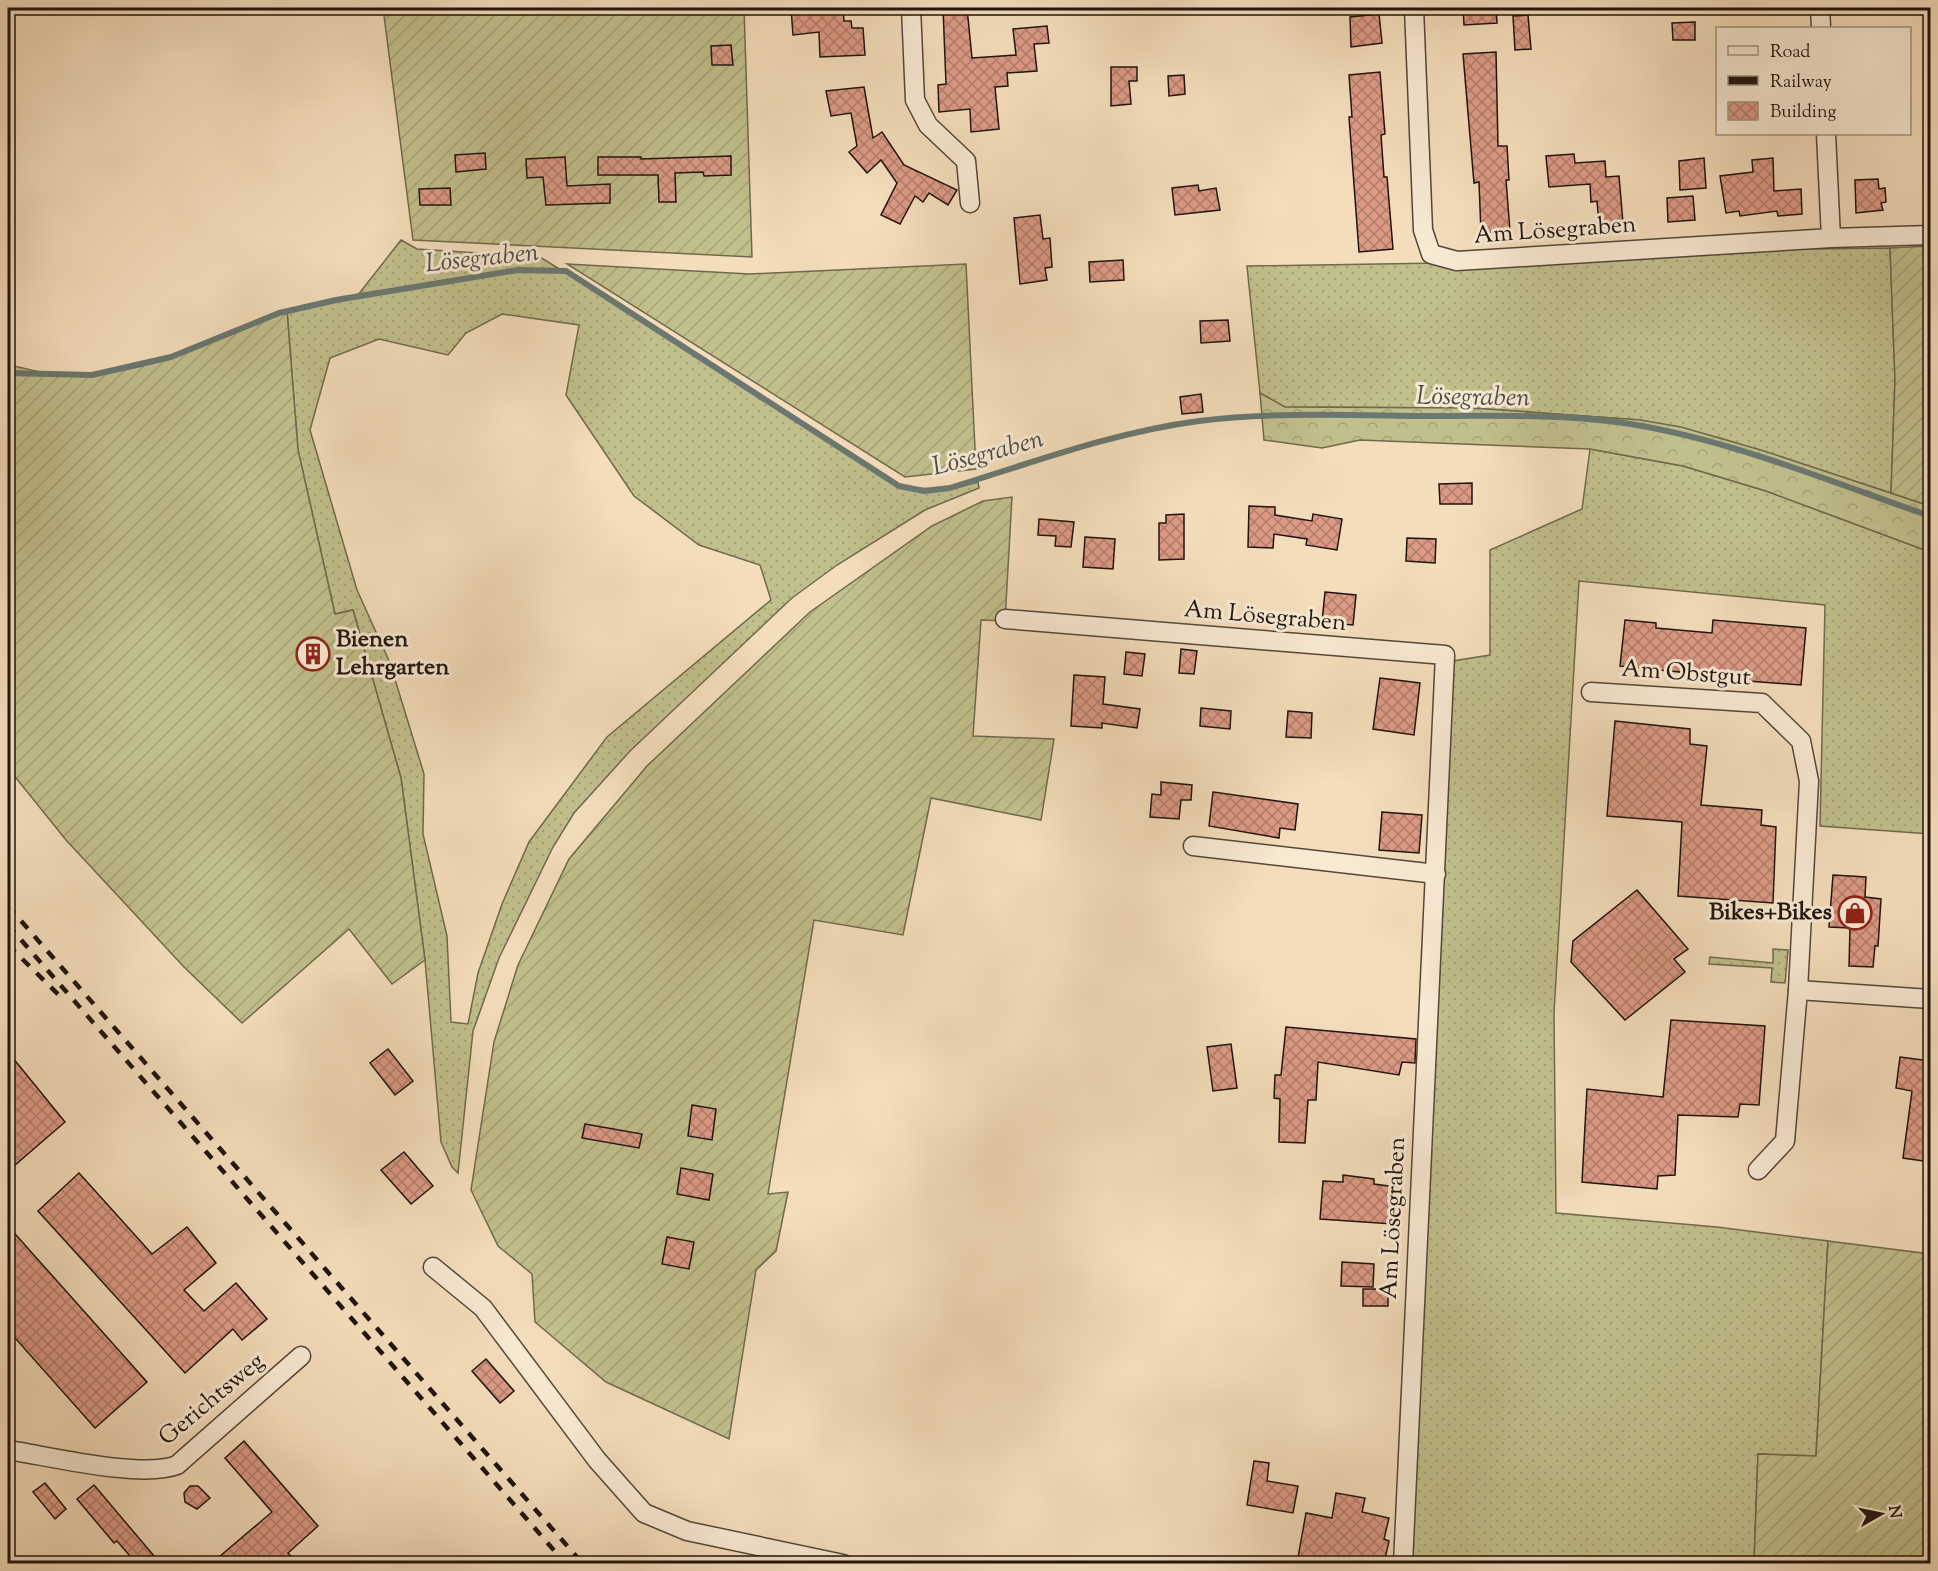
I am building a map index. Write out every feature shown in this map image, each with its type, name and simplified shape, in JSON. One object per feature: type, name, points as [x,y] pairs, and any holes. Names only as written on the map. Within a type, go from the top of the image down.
[{"type":"street","points":[[911,8],[915,100],[928,125],[966,161],[970,203]]},
{"type":"street","name":"Am Lösegraben","points":[[1414,8],[1424,230],[1431,254],[1456,261],[1831,238],[1930,235]]},
{"type":"street","points":[[1820,8],[1821,27]]},
{"type":"street","points":[[1826,135],[1831,238]]},
{"type":"street","name":"Am Lösegraben","points":[[1005,619],[1056,631],[1445,655],[1403,1563]]},
{"type":"street","name":"Am Obstgut","points":[[1591,692],[1762,703],[1801,741],[1809,782],[1798,990],[1785,1141],[1758,1170]]},
{"type":"street","points":[[1193,846],[1436,874]]},
{"type":"street","points":[[1798,990],[1930,999]]},
{"type":"street","points":[[433,1267],[483,1308],[597,1460],[644,1513],[687,1532],[843,1563]]},
{"type":"street","name":"Gerichtsweg","points":[[8,1450],[128,1468],[164,1470],[177,1465],[300,1356]]},
{"type":"green space","points":[[383,8],[744,8],[752,257],[413,240]]},
{"type":"green space","points":[[401,240],[417,249],[540,257],[663,333],[899,488],[952,489],[978,482],[979,488],[925,510],[837,565],[792,598],[630,751],[574,813],[553,847],[499,958],[473,1031],[458,1173],[452,1167],[441,1142],[425,960],[401,778],[353,610],[335,614],[298,450],[287,311],[358,295]],"holes":[[[502,314],[579,325],[566,395],[634,496],[699,545],[760,565],[771,600],[607,737],[529,842],[502,904],[478,973],[468,1024],[451,1022],[447,936],[423,834],[424,774],[390,663],[357,590],[310,430],[330,358],[379,339],[448,355],[466,333]]]},
{"type":"green space","points":[[1930,246],[1930,506],[1891,493],[1895,380],[1890,248]]},
{"type":"green space","points":[[1890,248],[1895,380],[1891,493],[1720,438],[1640,420],[1472,408],[1284,407],[1260,393],[1247,266],[1442,263],[1638,251]]},
{"type":"green space","points":[[567,264],[749,274],[966,264],[976,469],[905,477]]},
{"type":"green space","points":[[287,311],[298,450],[335,614],[353,610],[401,778],[425,960],[392,984],[349,929],[242,1023],[184,967],[66,840],[8,768],[8,365],[59,375],[96,374],[124,370],[180,355]]},
{"type":"green space","points":[[1260,393],[1285,407],[1472,408],[1640,420],[1681,427],[1764,451],[1930,506],[1930,552],[1766,491],[1683,466],[1590,449],[1360,440],[1322,448],[1264,440]]},
{"type":"green space","points":[[1590,449],[1683,466],[1766,491],[1930,552],[1930,834],[1820,826],[1825,605],[1579,581],[1554,1013],[1556,1213],[1717,1227],[1828,1241],[1816,1456],[1758,1454],[1754,1563],[1402,1564],[1440,663],[1490,655],[1490,550],[1582,509]]},
{"type":"green space","points":[[1012,497],[1005,621],[981,620],[973,736],[1054,739],[1041,820],[931,798],[903,935],[814,920],[768,1194],[788,1192],[776,1251],[756,1270],[729,1439],[606,1382],[535,1322],[532,1274],[498,1246],[471,1190],[494,1042],[518,965],[569,859],[647,766],[810,612],[932,526],[983,501]]},
{"type":"green space","points":[[1773,949],[1788,950],[1785,983],[1771,982],[1772,968],[1709,964],[1710,957],[1773,963]]},
{"type":"green space","points":[[1828,1241],[1930,1254],[1930,1563],[1754,1563],[1758,1454],[1816,1456]]},
{"type":"building","points":[[791,8],[843,8],[844,21],[851,21],[852,28],[863,28],[865,55],[820,57],[819,32],[793,35]]},
{"type":"building","points":[[943,8],[967,8],[972,58],[1016,55],[1013,29],[1047,26],[1049,43],[1034,44],[1037,71],[1007,73],[1008,86],[995,87],[999,129],[971,132],[970,109],[939,112],[938,85],[946,84]]},
{"type":"building","points":[[1463,8],[1496,8],[1497,23],[1464,25]]},
{"type":"building","points":[[1379,14],[1382,43],[1351,47],[1350,17]]},
{"type":"building","points":[[1528,15],[1531,49],[1515,50],[1513,16]]},
{"type":"building","points":[[1695,22],[1695,40],[1673,40],[1672,23]]},
{"type":"building","points":[[731,45],[733,65],[712,65],[711,46]]},
{"type":"building","points":[[1496,52],[1498,146],[1507,146],[1509,180],[1506,180],[1510,231],[1481,233],[1479,182],[1474,183],[1463,54]]},
{"type":"building","points":[[1111,67],[1137,67],[1137,81],[1129,81],[1131,104],[1111,106]]},
{"type":"building","points":[[1380,72],[1385,134],[1381,135],[1384,177],[1387,177],[1393,249],[1359,252],[1349,117],[1352,117],[1349,75]]},
{"type":"building","points":[[1184,75],[1185,94],[1169,96],[1168,76]]},
{"type":"building","points":[[864,87],[873,138],[882,132],[904,165],[957,190],[948,205],[929,193],[923,202],[915,196],[900,224],[881,215],[897,183],[881,160],[867,173],[849,152],[857,146],[851,113],[831,116],[826,91]]},
{"type":"building","points":[[485,153],[486,169],[456,172],[455,155]]},
{"type":"building","points":[[1574,154],[1575,163],[1605,161],[1606,177],[1619,176],[1623,223],[1599,224],[1597,201],[1591,202],[1590,184],[1549,187],[1546,156]]},
{"type":"building","points":[[731,156],[731,175],[704,176],[703,172],[675,173],[676,202],[659,202],[658,175],[598,175],[598,157],[641,157],[641,159]]},
{"type":"building","points":[[565,157],[567,186],[610,184],[610,203],[546,205],[543,177],[527,178],[526,159]]},
{"type":"building","points":[[1704,158],[1706,188],[1680,190],[1679,161]]},
{"type":"building","points":[[1773,158],[1774,191],[1801,189],[1802,214],[1778,216],[1777,211],[1740,216],[1739,211],[1726,213],[1720,176],[1753,172],[1752,160]]},
{"type":"building","points":[[1878,179],[1879,189],[1885,188],[1886,202],[1881,203],[1883,210],[1856,213],[1855,180]]},
{"type":"building","points":[[1198,185],[1199,191],[1216,188],[1220,210],[1175,215],[1172,188]]},
{"type":"building","points":[[450,188],[451,205],[420,205],[419,189]]},
{"type":"building","points":[[1693,196],[1695,220],[1668,222],[1667,198]]},
{"type":"building","points":[[1040,215],[1043,239],[1050,238],[1052,267],[1045,268],[1047,280],[1020,284],[1014,218]]},
{"type":"building","points":[[1123,260],[1124,280],[1090,282],[1089,262]]},
{"type":"building","points":[[1228,320],[1230,341],[1201,343],[1200,321]]},
{"type":"building","points":[[1201,394],[1203,412],[1182,414],[1180,397]]},
{"type":"building","points":[[1472,483],[1472,504],[1440,504],[1439,484]]},
{"type":"building","points":[[1249,506],[1275,507],[1275,515],[1312,521],[1313,514],[1342,519],[1337,550],[1306,545],[1307,539],[1274,534],[1273,548],[1248,547]]},
{"type":"building","points":[[1184,514],[1184,559],[1159,560],[1159,523],[1166,523],[1166,515]]},
{"type":"building","points":[[1039,519],[1074,522],[1071,547],[1055,546],[1056,536],[1038,535]]},
{"type":"building","points":[[1085,537],[1115,539],[1113,569],[1083,567]]},
{"type":"building","points":[[1407,538],[1436,539],[1435,563],[1406,561]]},
{"type":"building","points":[[1325,592],[1356,595],[1353,625],[1322,622]]},
{"type":"building","points":[[1625,620],[1656,623],[1656,628],[1712,633],[1713,620],[1806,628],[1801,685],[1709,678],[1709,675],[1620,666]]},
{"type":"building","points":[[1181,649],[1197,651],[1194,674],[1179,673]]},
{"type":"building","points":[[1126,652],[1145,654],[1142,676],[1124,674]]},
{"type":"building","points":[[1074,675],[1105,677],[1103,704],[1140,709],[1137,728],[1102,723],[1102,728],[1071,726]]},
{"type":"building","points":[[1380,678],[1420,683],[1414,735],[1373,729]]},
{"type":"building","points":[[1201,708],[1231,711],[1230,729],[1200,726]]},
{"type":"building","points":[[1288,711],[1312,713],[1311,738],[1286,737]]},
{"type":"building","points":[[1615,721],[1690,729],[1690,744],[1707,746],[1701,805],[1762,810],[1761,825],[1776,827],[1773,903],[1678,896],[1682,822],[1607,816]]},
{"type":"building","points":[[1161,782],[1192,785],[1191,800],[1181,800],[1179,819],[1150,817],[1152,794],[1161,795]]},
{"type":"building","points":[[1213,792],[1298,804],[1295,830],[1280,828],[1279,838],[1209,826]]},
{"type":"building","points":[[1382,812],[1422,815],[1419,853],[1379,850]]},
{"type":"building","name":"Bikes+Bikes","points":[[1833,875],[1866,877],[1865,897],[1881,899],[1878,946],[1875,946],[1873,967],[1849,966],[1850,928],[1829,927]]},
{"type":"building","points":[[1637,890],[1688,949],[1674,959],[1685,972],[1625,1020],[1571,962],[1573,941]]},
{"type":"building","points":[[1671,1020],[1765,1026],[1759,1105],[1740,1104],[1738,1117],[1678,1115],[1675,1175],[1658,1176],[1657,1189],[1582,1182],[1587,1089],[1663,1097]]},
{"type":"building","points":[[1286,1027],[1416,1039],[1415,1063],[1402,1062],[1399,1075],[1318,1062],[1316,1100],[1308,1100],[1305,1143],[1279,1142],[1280,1099],[1274,1098],[1275,1075],[1281,1075]]},
{"type":"building","points":[[1231,1044],[1237,1088],[1213,1091],[1207,1047]]},
{"type":"building","points":[[388,1049],[413,1081],[395,1095],[370,1063]]},
{"type":"building","points":[[8,1052],[65,1122],[8,1171]]},
{"type":"building","points":[[1900,1057],[1930,1061],[1930,1162],[1903,1158],[1912,1091],[1896,1088]]},
{"type":"building","points":[[692,1105],[716,1109],[712,1140],[688,1136]]},
{"type":"building","points":[[585,1124],[642,1134],[639,1148],[582,1138]]},
{"type":"building","points":[[404,1152],[433,1186],[411,1204],[381,1170]]},
{"type":"building","points":[[681,1168],[713,1174],[709,1200],[677,1194]]},
{"type":"building","points":[[79,1173],[152,1254],[187,1227],[216,1263],[184,1290],[204,1311],[236,1283],[267,1319],[242,1340],[233,1329],[185,1373],[38,1211]]},
{"type":"building","points":[[1343,1175],[1374,1179],[1374,1184],[1396,1187],[1393,1224],[1320,1219],[1323,1181],[1343,1182]]},
{"type":"building","points":[[8,1226],[147,1382],[95,1428],[8,1330]]},
{"type":"building","points":[[667,1237],[694,1242],[689,1269],[662,1264]]},
{"type":"building","points":[[1342,1262],[1374,1264],[1373,1287],[1341,1286]]},
{"type":"building","points":[[1363,1289],[1388,1289],[1388,1306],[1363,1306]]},
{"type":"building","points":[[486,1359],[514,1391],[500,1403],[472,1371]]},
{"type":"building","points":[[244,1441],[318,1526],[288,1553],[297,1563],[212,1563],[272,1512],[225,1458]]},
{"type":"building","points":[[1254,1461],[1269,1463],[1267,1481],[1298,1486],[1293,1513],[1247,1505]]},
{"type":"building","points":[[45,1483],[66,1509],[55,1519],[33,1492]]},
{"type":"building","points":[[94,1485],[154,1556],[146,1563],[136,1563],[117,1541],[114,1543],[77,1499]]},
{"type":"building","points":[[190,1486],[198,1486],[210,1498],[197,1509],[185,1502],[184,1493]]},
{"type":"building","points":[[1336,1493],[1365,1498],[1362,1512],[1389,1518],[1384,1539],[1389,1541],[1384,1563],[1297,1563],[1306,1513],[1332,1518]]},
{"type":"waterway","name":"Lösegraben","points":[[8,373],[92,375],[171,357],[279,313],[336,300],[518,270],[566,271],[899,486],[924,491],[950,488],[1104,440],[1199,421],[1254,416],[1310,415],[1543,417],[1617,422],[1697,438],[1776,461],[1930,516]]},
{"type":"railway","points":[[8,906],[583,1564]]},
{"type":"railway","points":[[8,925],[566,1564]]},
{"type":"railway","points":[[8,945],[62,998]]},
{"type":"place","name":"Bienen Lehrgarten","points":[[313,654]]},
{"type":"place","name":"Bikes+Bikes","points":[[1855,913]]}]
